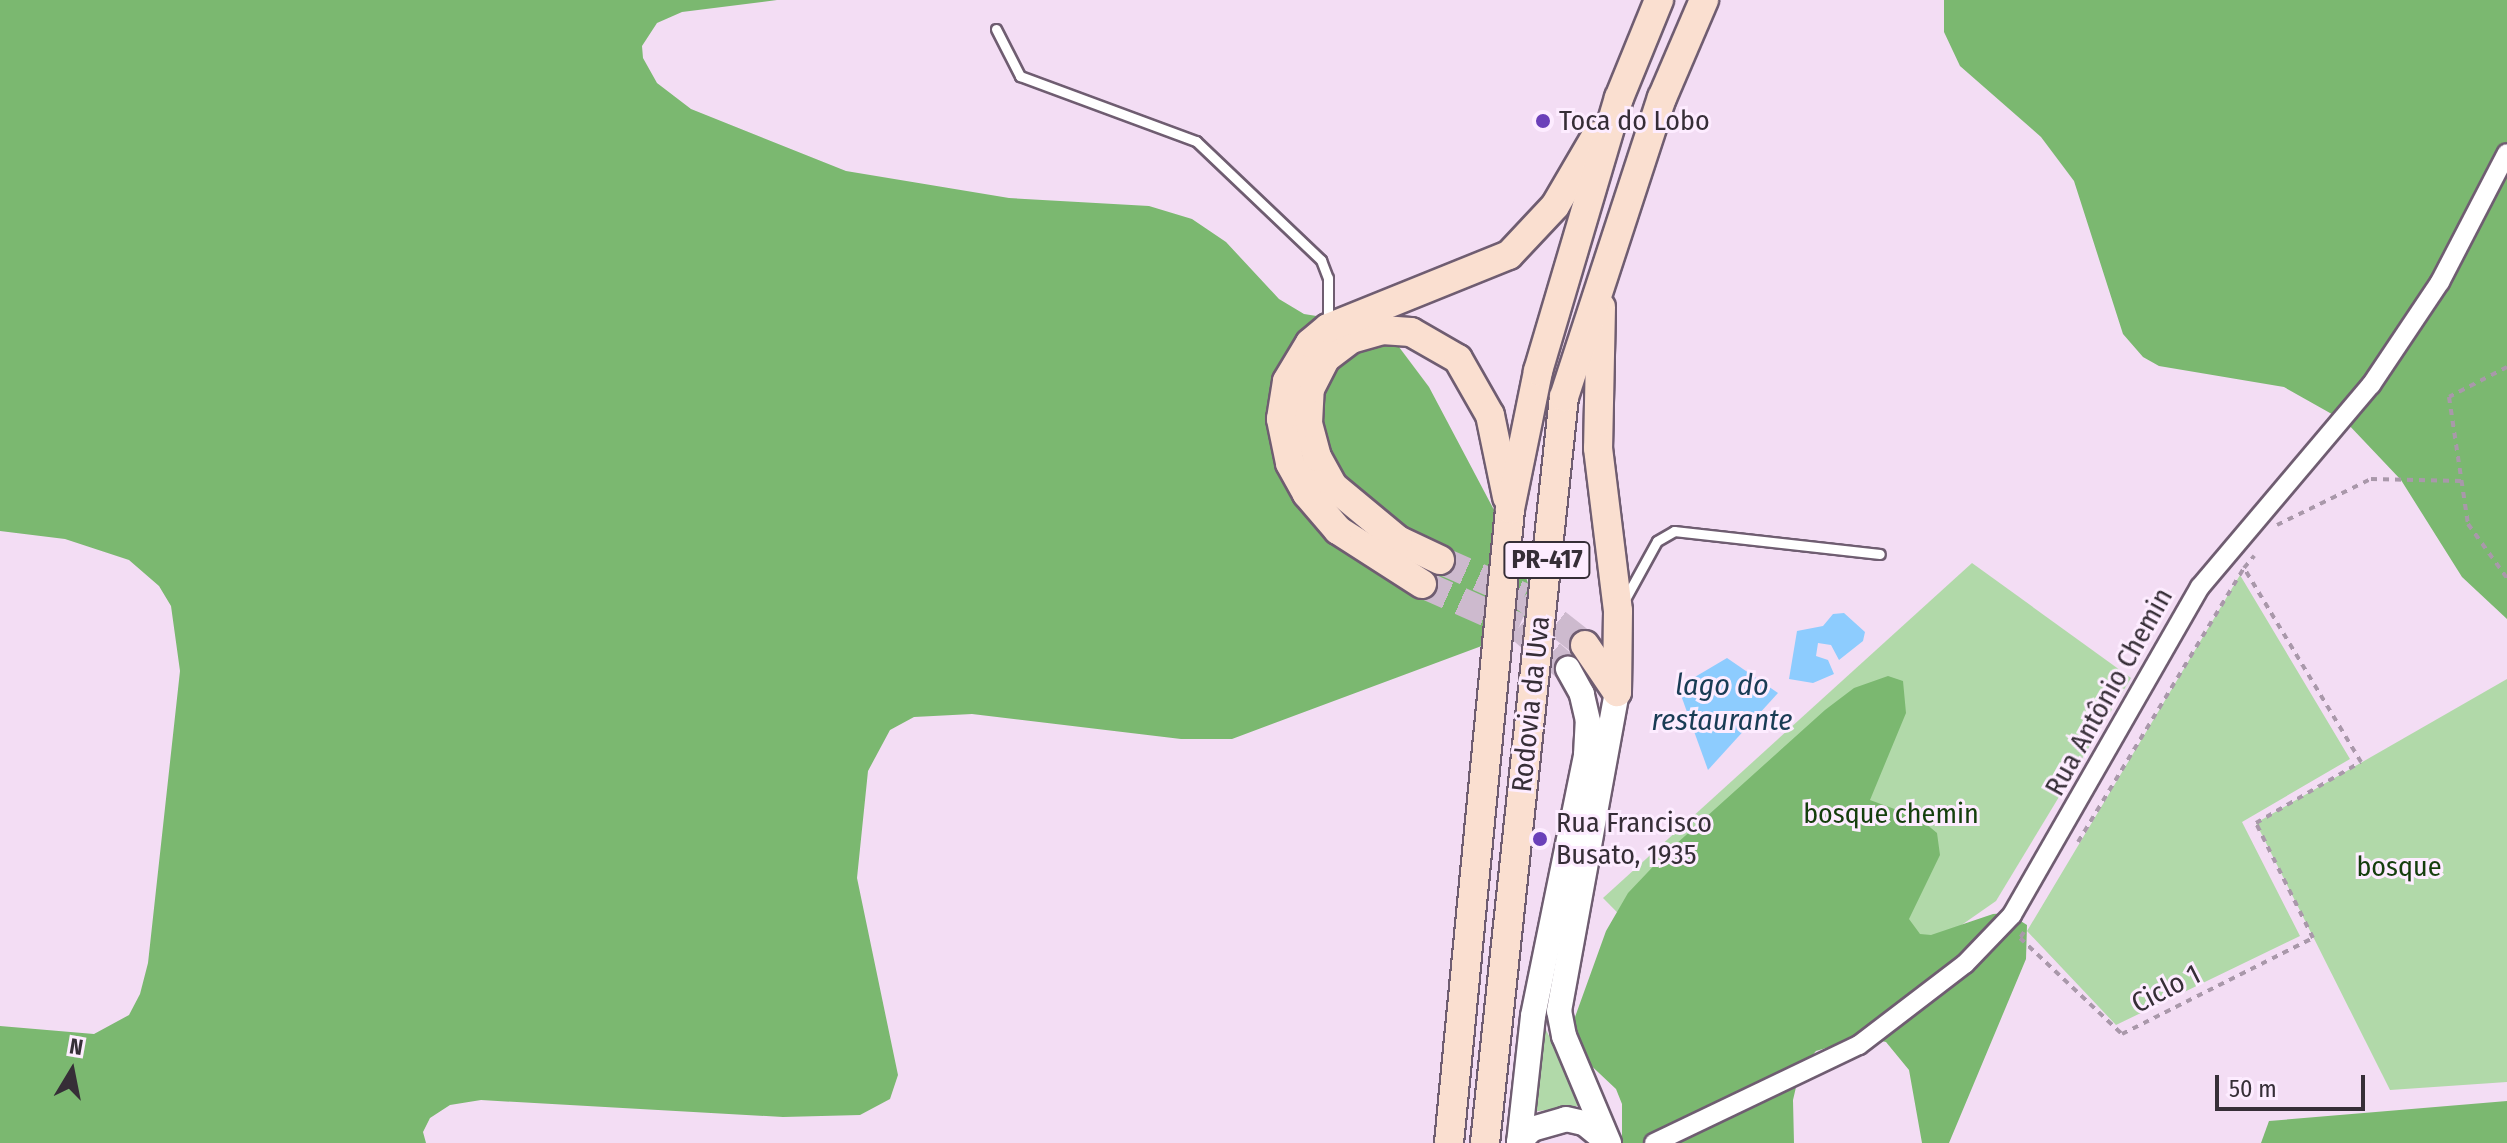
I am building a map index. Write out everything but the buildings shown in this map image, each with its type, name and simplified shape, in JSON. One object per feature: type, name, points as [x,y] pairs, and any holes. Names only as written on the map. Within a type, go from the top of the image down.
[{"type":"main road","name":"Rodovia da Uva","points":[[1449,1143],[1510,509],[1538,371],[1619,98],[1659,0]]},
{"type":"main road","name":"Rodovia da Uva","points":[[1485,1143],[1564,397],[1662,98],[1704,0]]},
{"type":"main road","points":[[1422,584],[1338,530],[1307,494],[1290,463],[1281,419],[1287,381],[1310,343],[1328,328],[1509,255],[1555,206],[1619,98]]},
{"type":"main road","points":[[1602,283],[1598,448],[1618,611],[1617,692]]},
{"type":"main road","points":[[1440,560],[1398,540],[1333,486],[1317,457],[1308,423],[1310,389],[1326,358],[1351,339],[1382,330],[1411,332],[1458,359],[1490,415],[1510,509]]},
{"type":"main road","points":[[1585,645],[1617,692]]},
{"type":"street","name":"Rua Antônio Chemin","points":[[1654,1143],[1859,1045],[1965,964],[2012,915],[2200,587],[2371,385],[2440,282],[2507,153]]},
{"type":"street","points":[[1519,1143],[1533,1016],[1586,755],[1585,707],[1568,669]]},
{"type":"street","points":[[1608,1143],[1564,1036],[1559,1011],[1617,692]]},
{"type":"street","points":[[1519,1143],[1532,1129],[1566,1119],[1584,1123],[1608,1143]]},
{"type":"lane","points":[[996,29],[1020,76],[1196,141],[1321,260],[1328,278],[1328,328]]},
{"type":"lane","points":[[1618,611],[1657,541],[1674,531],[1880,554]]},
{"type":"path","points":[[2507,367],[2449,397],[2468,524],[2507,578]]},
{"type":"path","points":[[2270,537],[2278,526],[2371,479],[2462,481]]},
{"type":"path","points":[[2263,511],[2278,526]]},
{"type":"path","points":[[2076,846],[2244,568],[2261,547]]},
{"type":"path","name":"Ciclo 1","points":[[2028,925],[2020,938],[2122,1034],[2313,938],[2256,823],[2361,762],[2244,568]]},
{"type":"green space","points":[[0,0],[777,0],[682,12],[657,23],[642,46],[643,58],[657,83],[691,109],[846,171],[1009,198],[1149,206],[1192,219],[1226,242],[1279,299],[1304,314],[1366,324],[1390,335],[1429,387],[1521,561],[1531,593],[1527,614],[1487,644],[1232,739],[1181,739],[972,714],[914,717],[890,730],[868,771],[857,878],[898,1075],[890,1099],[860,1115],[783,1117],[481,1100],[450,1105],[430,1118],[423,1132],[426,1143],[0,1143],[0,1026],[94,1034],[129,1015],[140,994],[148,963],[180,671],[171,606],[159,586],[129,560],[65,539],[0,531]]},
{"type":"green space","points":[[1944,0],[2507,0],[2507,619],[2462,577],[2401,480],[2346,422],[2284,387],[2159,366],[2143,357],[2123,334],[2074,181],[2041,137],[1960,66],[1944,32]]},
{"type":"green space","name":"bosque chemin","points":[[1972,563],[2131,678],[1996,901],[1765,1062],[1603,898]]},
{"type":"green space","points":[[2240,575],[2350,759],[2242,822],[2300,936],[2116,1025],[2027,931]]},
{"type":"green space","points":[[1888,676],[1903,681],[1906,713],[1870,800],[1919,818],[1937,833],[1940,855],[1909,919],[1920,934],[1931,935],[1993,914],[2008,913],[2027,925],[2026,959],[1949,1143],[1922,1143],[1909,1070],[1886,1042],[1863,1037],[1816,1051],[1800,1070],[1793,1100],[1794,1143],[1622,1143],[1622,1104],[1616,1089],[1566,1042],[1606,931],[1628,893],[1665,854],[1825,710],[1854,688]]},
{"type":"green space","name":"bosque","points":[[2507,679],[2507,1082],[2390,1090],[2256,823]]},
{"type":"green space","points":[[1545,1028],[1584,1105],[1531,1112]]},
{"type":"green space","points":[[2507,1101],[2507,1143],[2261,1143],[2269,1121]]},
{"type":"water","points":[[1844,613],[1865,632],[1863,641],[1839,660],[1831,645],[1818,643],[1816,656],[1828,660],[1834,674],[1813,683],[1789,679],[1797,631],[1823,626],[1833,614]]},
{"type":"water","name":"lago do restaurante","points":[[1727,658],[1778,693],[1708,770],[1678,687]]},
{"type":"tunnel","points":[[1440,560],[1524,597],[1585,645]]},
{"type":"tunnel","points":[[1422,584],[1519,627],[1568,669]]},
{"type":"place","name":"Toca do Lobo","points":[[1543,121]]},
{"type":"place","name":"Rua Francisco Busato, 1935","points":[[1540,839]]}]
